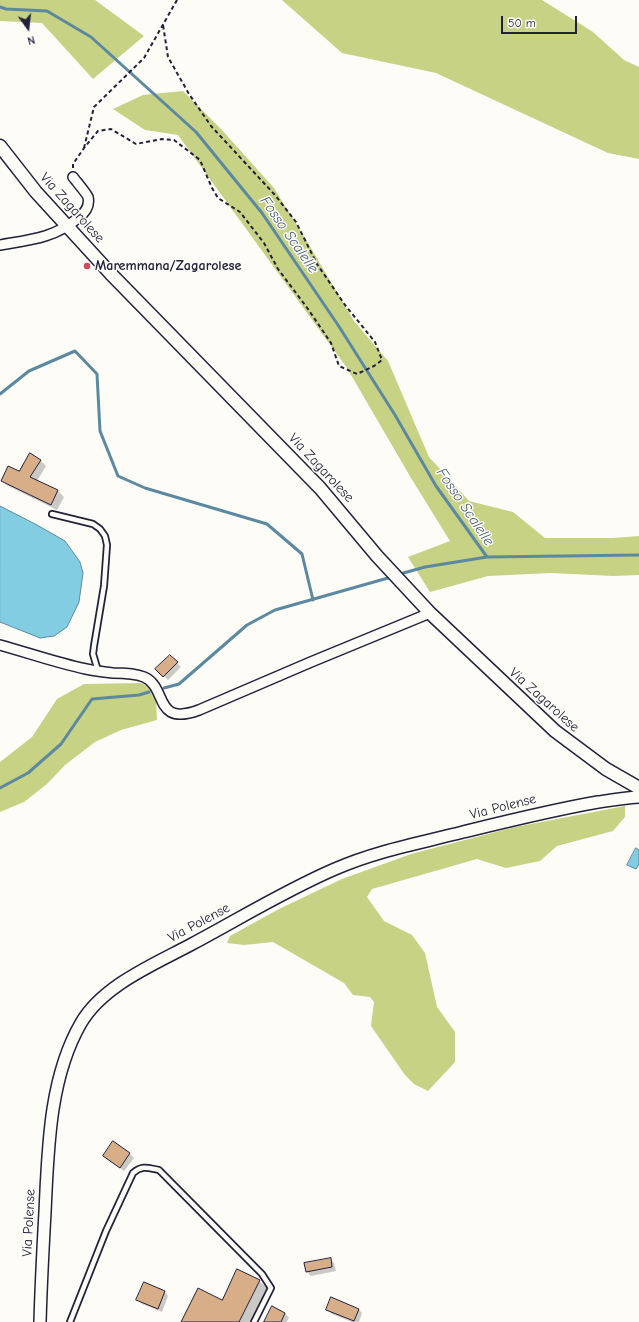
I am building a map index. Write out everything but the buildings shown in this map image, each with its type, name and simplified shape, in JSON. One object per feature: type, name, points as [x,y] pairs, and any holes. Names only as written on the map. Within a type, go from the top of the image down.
[{"type":"main road","name":"Via Zagarolese","points":[[0,146],[36,192],[111,274],[320,488],[377,556],[430,613],[555,731],[600,764],[639,788]]},
{"type":"street","points":[[0,245],[56,234],[82,216],[88,207],[88,196],[73,177]]},
{"type":"street","points":[[0,645],[81,668],[132,674],[145,678],[152,683],[170,712],[180,715],[199,710],[430,613]]},
{"type":"street","name":"Via Polense","points":[[40,1322],[47,1173],[56,1093],[62,1068],[72,1042],[85,1016],[98,1002],[114,988],[141,971],[303,884],[354,861],[396,848],[543,812],[639,796]]},
{"type":"lane","points":[[52,514],[92,524],[100,529],[105,536],[107,546],[105,580],[93,654],[98,671]]},
{"type":"lane","points":[[70,1322],[106,1231],[134,1174],[138,1169],[146,1167],[159,1170],[262,1274],[271,1288],[254,1322]]},
{"type":"path","points":[[84,148],[94,107],[144,58],[176,0]]},
{"type":"path","points":[[73,177],[73,164],[98,131],[111,129],[136,144],[162,139],[174,140],[200,160],[218,198],[240,212],[264,243],[278,269],[308,308],[331,343],[339,366],[357,374],[374,366],[382,360],[375,342],[345,305],[317,264],[296,222],[275,195],[212,126],[189,94],[168,56],[163,25]]},
{"type":"green space","points":[[0,0],[95,0],[144,36],[93,79],[42,23],[0,21]]},
{"type":"green space","points":[[282,0],[542,0],[593,32],[624,60],[639,67],[639,159],[608,153],[436,73],[342,53]]},
{"type":"green space","points":[[183,91],[221,129],[274,188],[354,321],[388,361],[429,457],[469,501],[513,512],[545,538],[613,538],[639,536],[639,575],[613,576],[550,573],[488,576],[430,592],[408,557],[450,541],[411,478],[347,368],[178,135],[145,130],[113,109],[143,95]]},
{"type":"green space","points":[[141,683],[150,687],[156,699],[157,720],[121,730],[95,742],[65,765],[47,784],[24,802],[0,812],[0,762],[32,737],[57,699],[84,684]]},
{"type":"green space","points":[[625,806],[625,817],[613,831],[557,846],[540,861],[506,868],[477,859],[372,889],[367,897],[384,921],[412,935],[425,953],[437,1007],[455,1032],[455,1062],[428,1091],[414,1084],[405,1075],[371,1026],[374,1002],[370,997],[353,995],[344,983],[273,942],[244,945],[227,943],[230,936],[279,909],[342,879],[411,854],[515,827]]},
{"type":"water","points":[[0,506],[65,541],[80,562],[83,573],[79,602],[67,627],[54,636],[40,638],[0,622]]},
{"type":"water","points":[[636,848],[639,850],[639,864],[636,869],[627,865]]},
{"type":"waterway","name":"Fosso Scalelle","points":[[0,7],[6,9],[47,11],[91,37],[196,132],[262,213],[338,325],[395,415],[436,486],[487,557]]},
{"type":"waterway","points":[[0,394],[29,371],[75,351],[97,374],[100,431],[118,476],[145,488],[267,524],[302,554],[313,600]]},
{"type":"waterway","points":[[400,574],[425,567],[487,557],[639,555]]},
{"type":"waterway","points":[[164,688],[179,684],[247,625],[275,610],[388,578]]},
{"type":"waterway","points":[[0,788],[28,773],[61,744],[92,699],[139,695],[149,692]]},
{"type":"place","name":"Maremmana/Zagarolese","points":[[87,266]]}]
